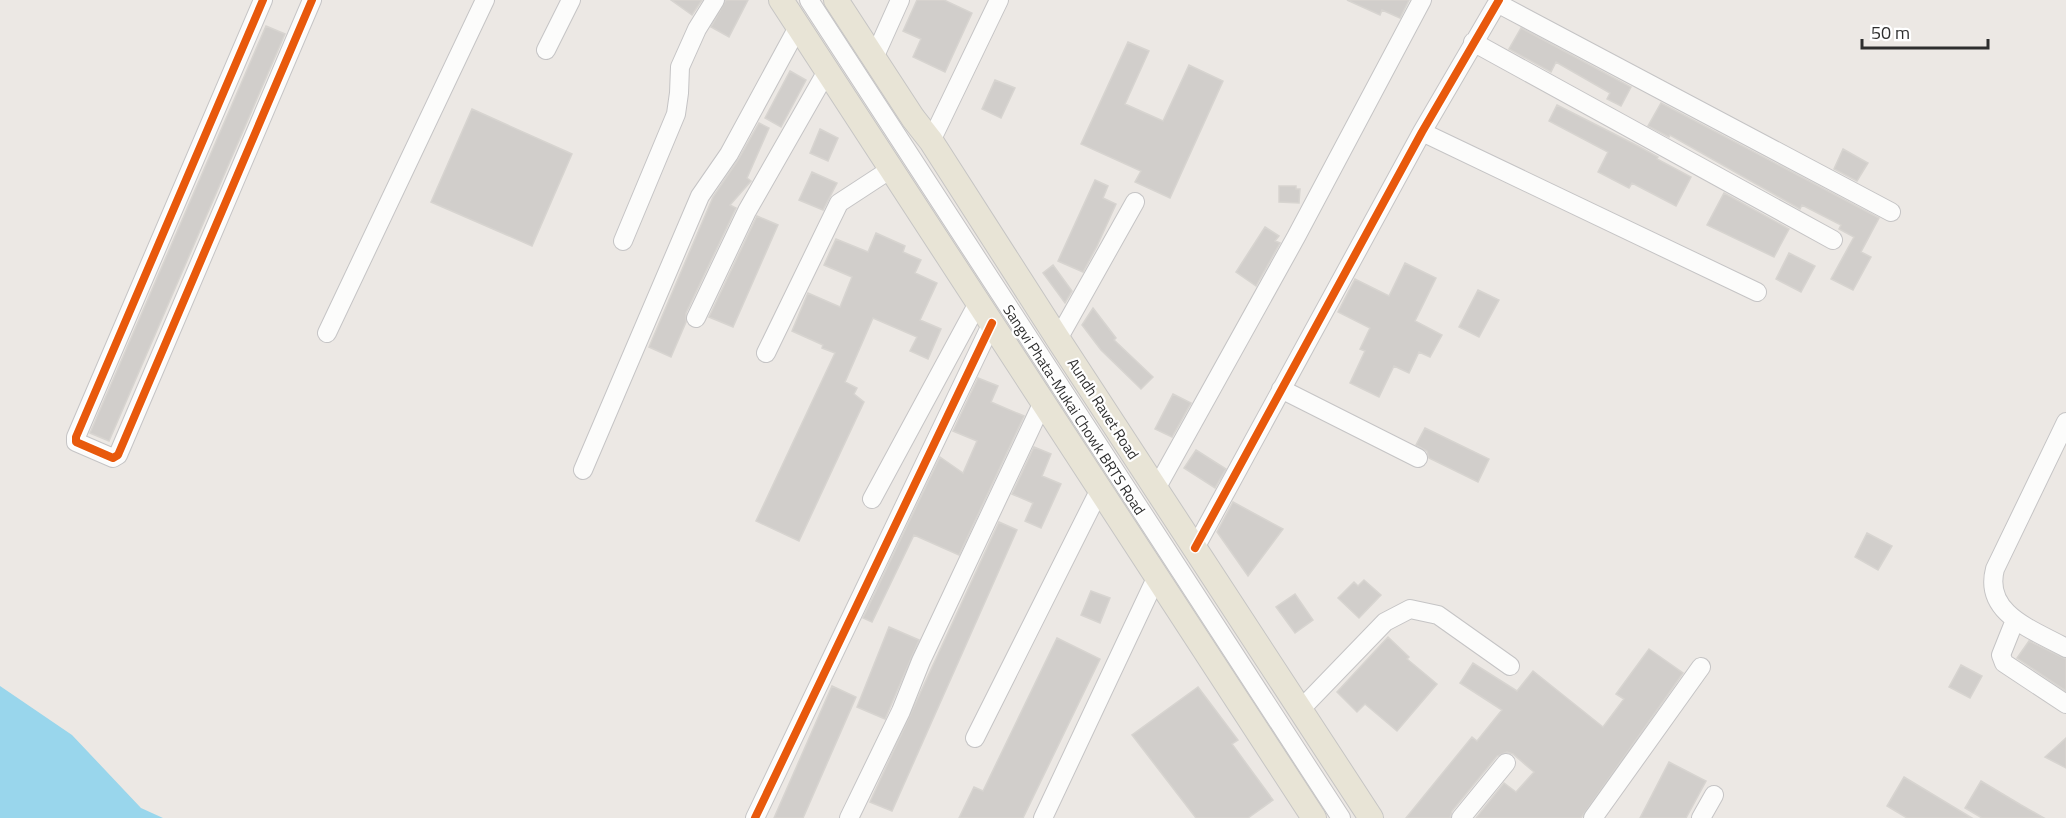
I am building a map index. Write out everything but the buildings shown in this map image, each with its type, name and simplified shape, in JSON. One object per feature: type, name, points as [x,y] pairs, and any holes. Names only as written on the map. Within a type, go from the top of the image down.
[{"type":"main road","points":[[781,0],[1314,818]]},
{"type":"main road","name":"Aundh Ravet Road","points":[[836,0],[913,118],[931,141],[1371,818]]},
{"type":"street","points":[[263,0],[76,437],[76,442],[113,458],[118,455],[312,0]]},
{"type":"street","points":[[327,333],[485,0]]},
{"type":"street","points":[[546,50],[571,0]]},
{"type":"street","points":[[623,241],[676,114],[680,67],[697,29],[715,0]]},
{"type":"street","name":"Sangvi Phata-Mukai Chowk BRTS Road","points":[[809,0],[1341,818]]},
{"type":"street","points":[[874,58],[900,0]]},
{"type":"street","points":[[931,141],[999,0]]},
{"type":"street","points":[[1156,489],[1296,237],[1422,0]]},
{"type":"street","points":[[1195,548],[1422,132],[1498,2],[1891,212]]},
{"type":"street","points":[[583,470],[700,196],[729,154],[798,27]]},
{"type":"street","points":[[1473,42],[1833,240]]},
{"type":"street","points":[[696,318],[747,211],[827,71]]},
{"type":"street","points":[[1422,132],[1757,292]]},
{"type":"street","points":[[766,353],[839,203],[891,169]]},
{"type":"street","points":[[1058,339],[1135,202]]},
{"type":"street","points":[[872,499],[978,303]]},
{"type":"street","points":[[755,818],[992,323]]},
{"type":"street","points":[[1281,389],[1418,459]]},
{"type":"street","points":[[849,818],[901,711],[921,661],[1043,402]]},
{"type":"street","points":[[2066,422],[1995,569],[1993,580],[1996,599],[2006,613],[2066,648]]},
{"type":"street","points":[[975,738],[1100,489]]},
{"type":"street","points":[[1043,818],[1157,576]]},
{"type":"street","points":[[1300,710],[1385,622],[1410,609],[1438,615],[1510,666]]},
{"type":"street","points":[[2015,620],[2001,655],[2004,663],[2066,704]]},
{"type":"street","points":[[1593,818],[1701,667]]},
{"type":"street","points":[[1461,818],[1506,763]]},
{"type":"street","points":[[1701,818],[1714,795]]},
{"type":"water","points":[[0,686],[72,735],[141,808],[163,818],[0,818]]},
{"type":"cycle path","points":[[263,0],[76,437],[76,442],[113,458],[118,455],[312,0]]},
{"type":"cycle path","points":[[1195,548],[1422,132],[1499,0]]},
{"type":"cycle path","points":[[755,818],[992,323]]}]
